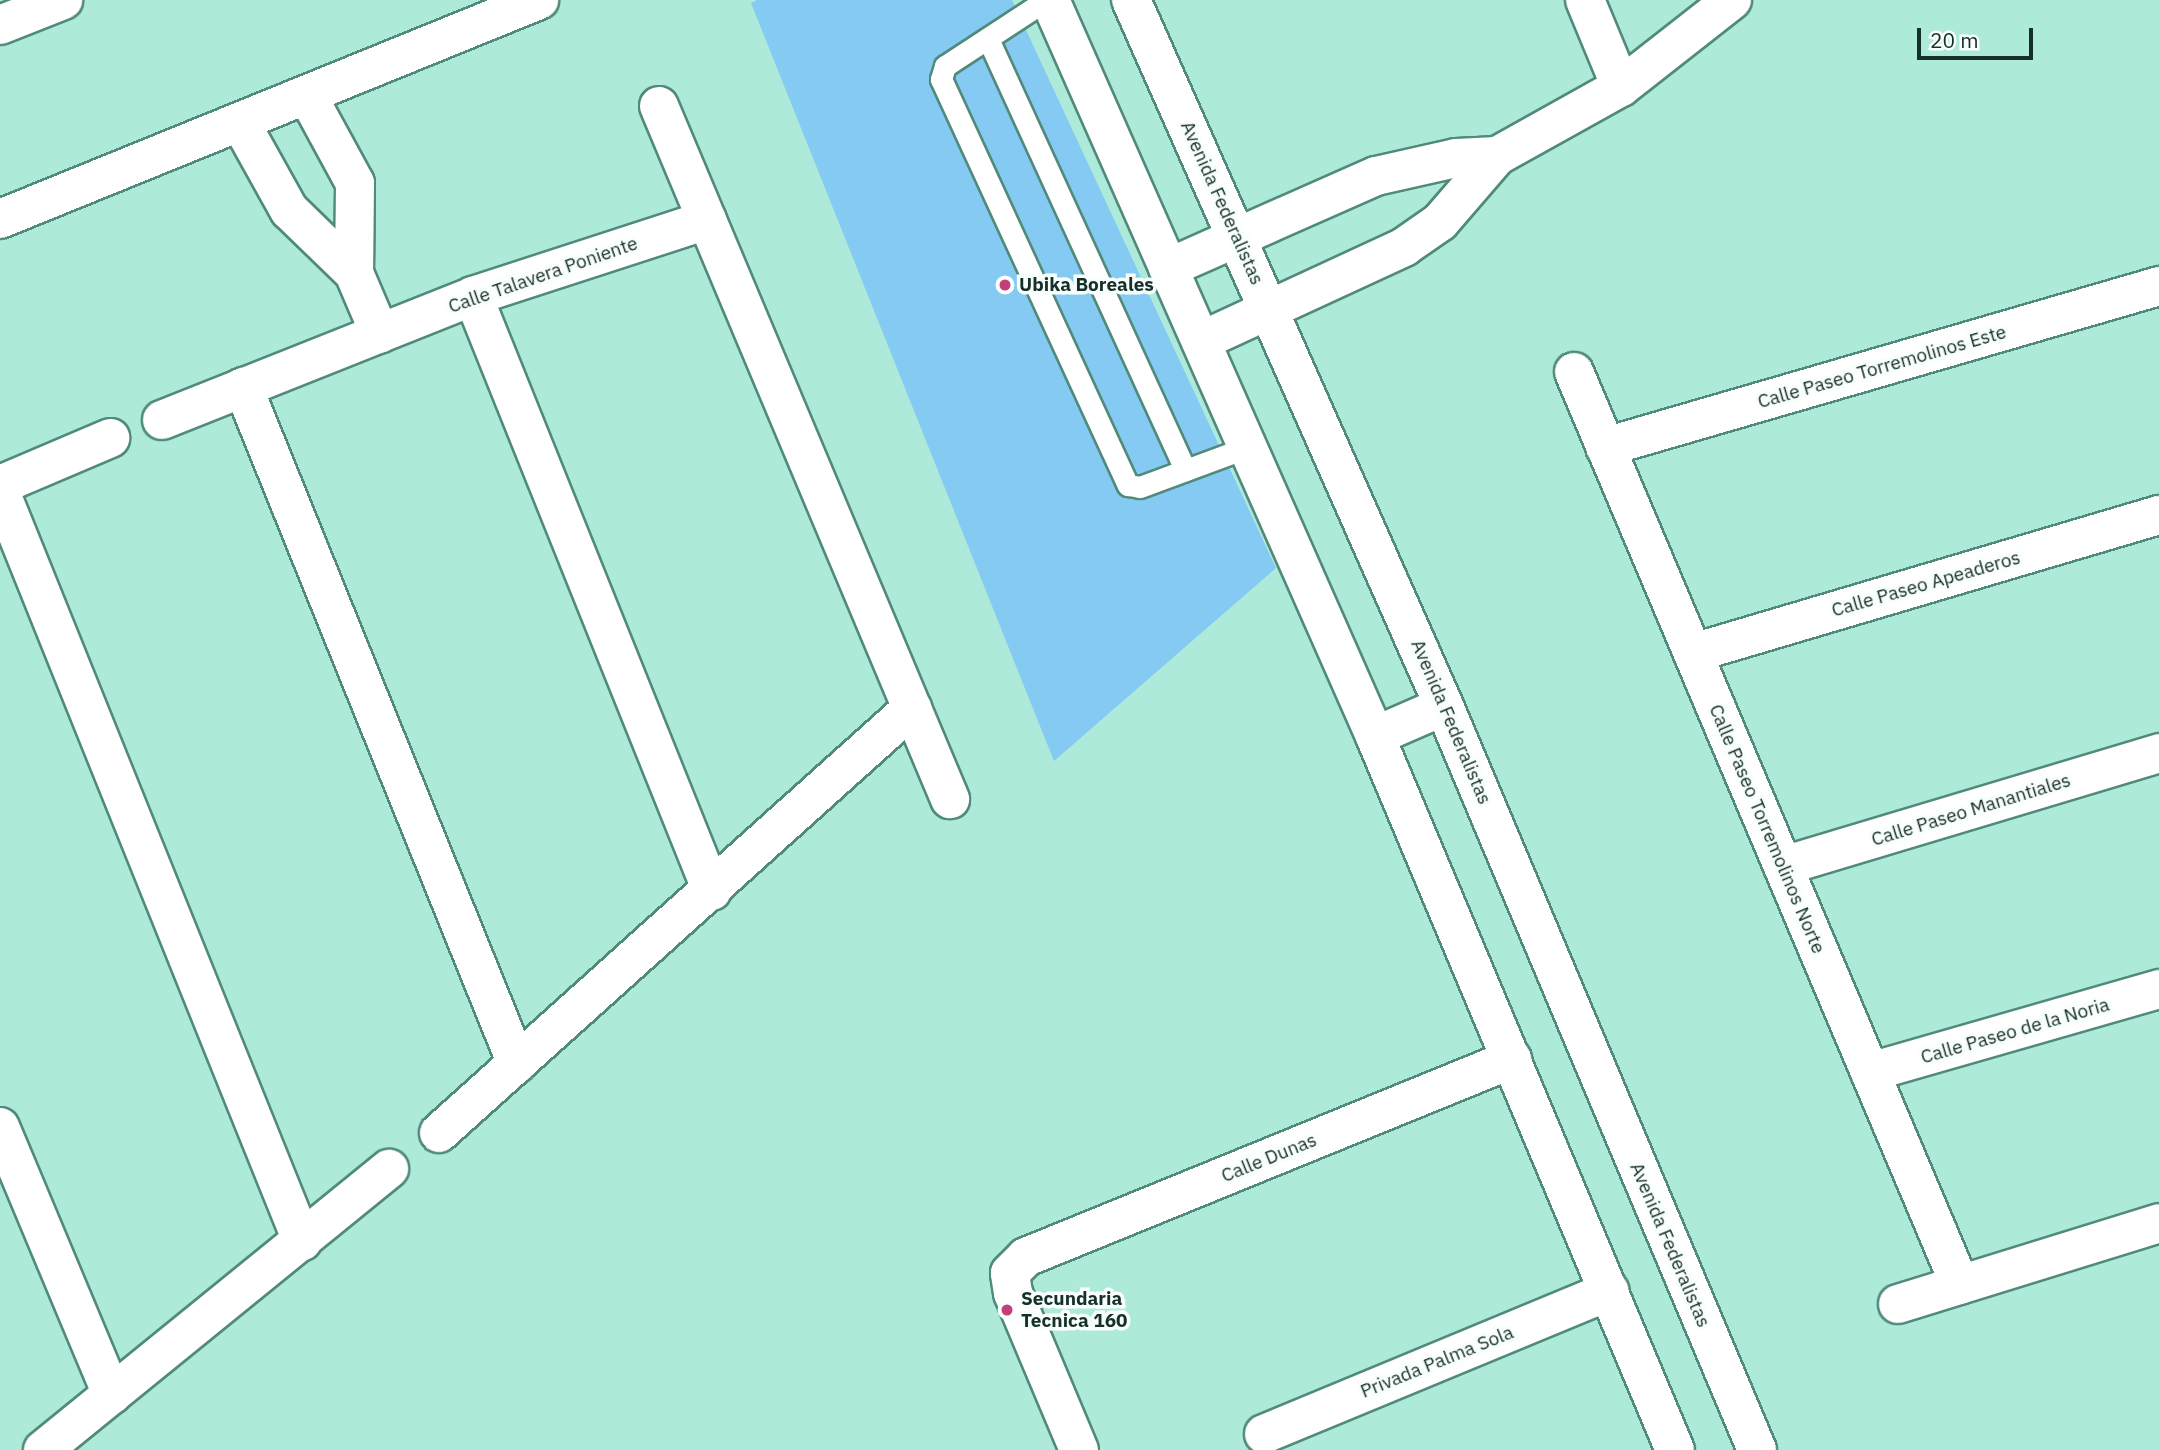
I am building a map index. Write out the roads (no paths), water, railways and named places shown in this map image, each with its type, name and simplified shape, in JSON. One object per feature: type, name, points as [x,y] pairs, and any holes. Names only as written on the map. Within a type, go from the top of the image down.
[{"type":"street","points":[[0,25],[63,0]]},
{"type":"street","points":[[0,219],[539,0]]},
{"type":"street","points":[[1048,0],[1376,736],[1675,1450]]},
{"type":"street","name":"Avenida Federalistas","points":[[1131,0],[1444,706],[1757,1450]]},
{"type":"street","points":[[1585,0],[1621,87]]},
{"type":"street","points":[[1201,341],[1404,247],[1440,222],[1497,156],[1621,87],[1732,0]]},
{"type":"street","points":[[307,95],[355,183],[354,273]]},
{"type":"street","points":[[659,106],[950,799]]},
{"type":"street","points":[[240,122],[289,210],[354,273],[380,334]]},
{"type":"street","points":[[1168,268],[1376,176],[1429,163],[1497,156]]},
{"type":"street","name":"Calle Talavera Poniente","points":[[162,419],[473,296],[707,220]]},
{"type":"street","name":"Calle Paseo Torremolinos Este","points":[[1605,447],[2159,286]]},
{"type":"street","points":[[473,296],[712,891]]},
{"type":"street","name":"Calle Paseo Torremolinos Norte","points":[[1574,372],[1960,1285]]},
{"type":"street","points":[[243,387],[517,1064]]},
{"type":"street","points":[[0,485],[110,438]]},
{"type":"street","points":[[0,491],[302,1241]]},
{"type":"street","name":"Calle Paseo Apeaderos","points":[[1693,653],[2159,515]]},
{"type":"street","points":[[1376,736],[1444,706]]},
{"type":"street","points":[[439,1133],[712,891],[912,708]]},
{"type":"street","name":"Calle Paseo Manantiales","points":[[1783,866],[2159,753]]},
{"type":"street","name":"Calle Paseo de la Noria","points":[[1870,1072],[2159,989]]},
{"type":"street","name":"Calle Dunas","points":[[1079,1450],[1013,1293],[1010,1273],[1026,1256],[1512,1059]]},
{"type":"street","points":[[0,1127],[111,1395]]},
{"type":"street","points":[[43,1450],[389,1169]]},
{"type":"street","points":[[1898,1304],[2159,1223]]},
{"type":"street","name":"Privada Palma Sola","points":[[1264,1434],[1610,1291]]},
{"type":"lane","points":[[1048,0],[945,66],[941,79],[1128,485],[1140,487],[1248,447]]},
{"type":"lane","points":[[988,38],[1185,470]]},
{"type":"place","name":"Ubika Boreales","points":[[1005,285]]},
{"type":"place","name":"Secundaria Tecnica 160","points":[[1007,1310]]}]
